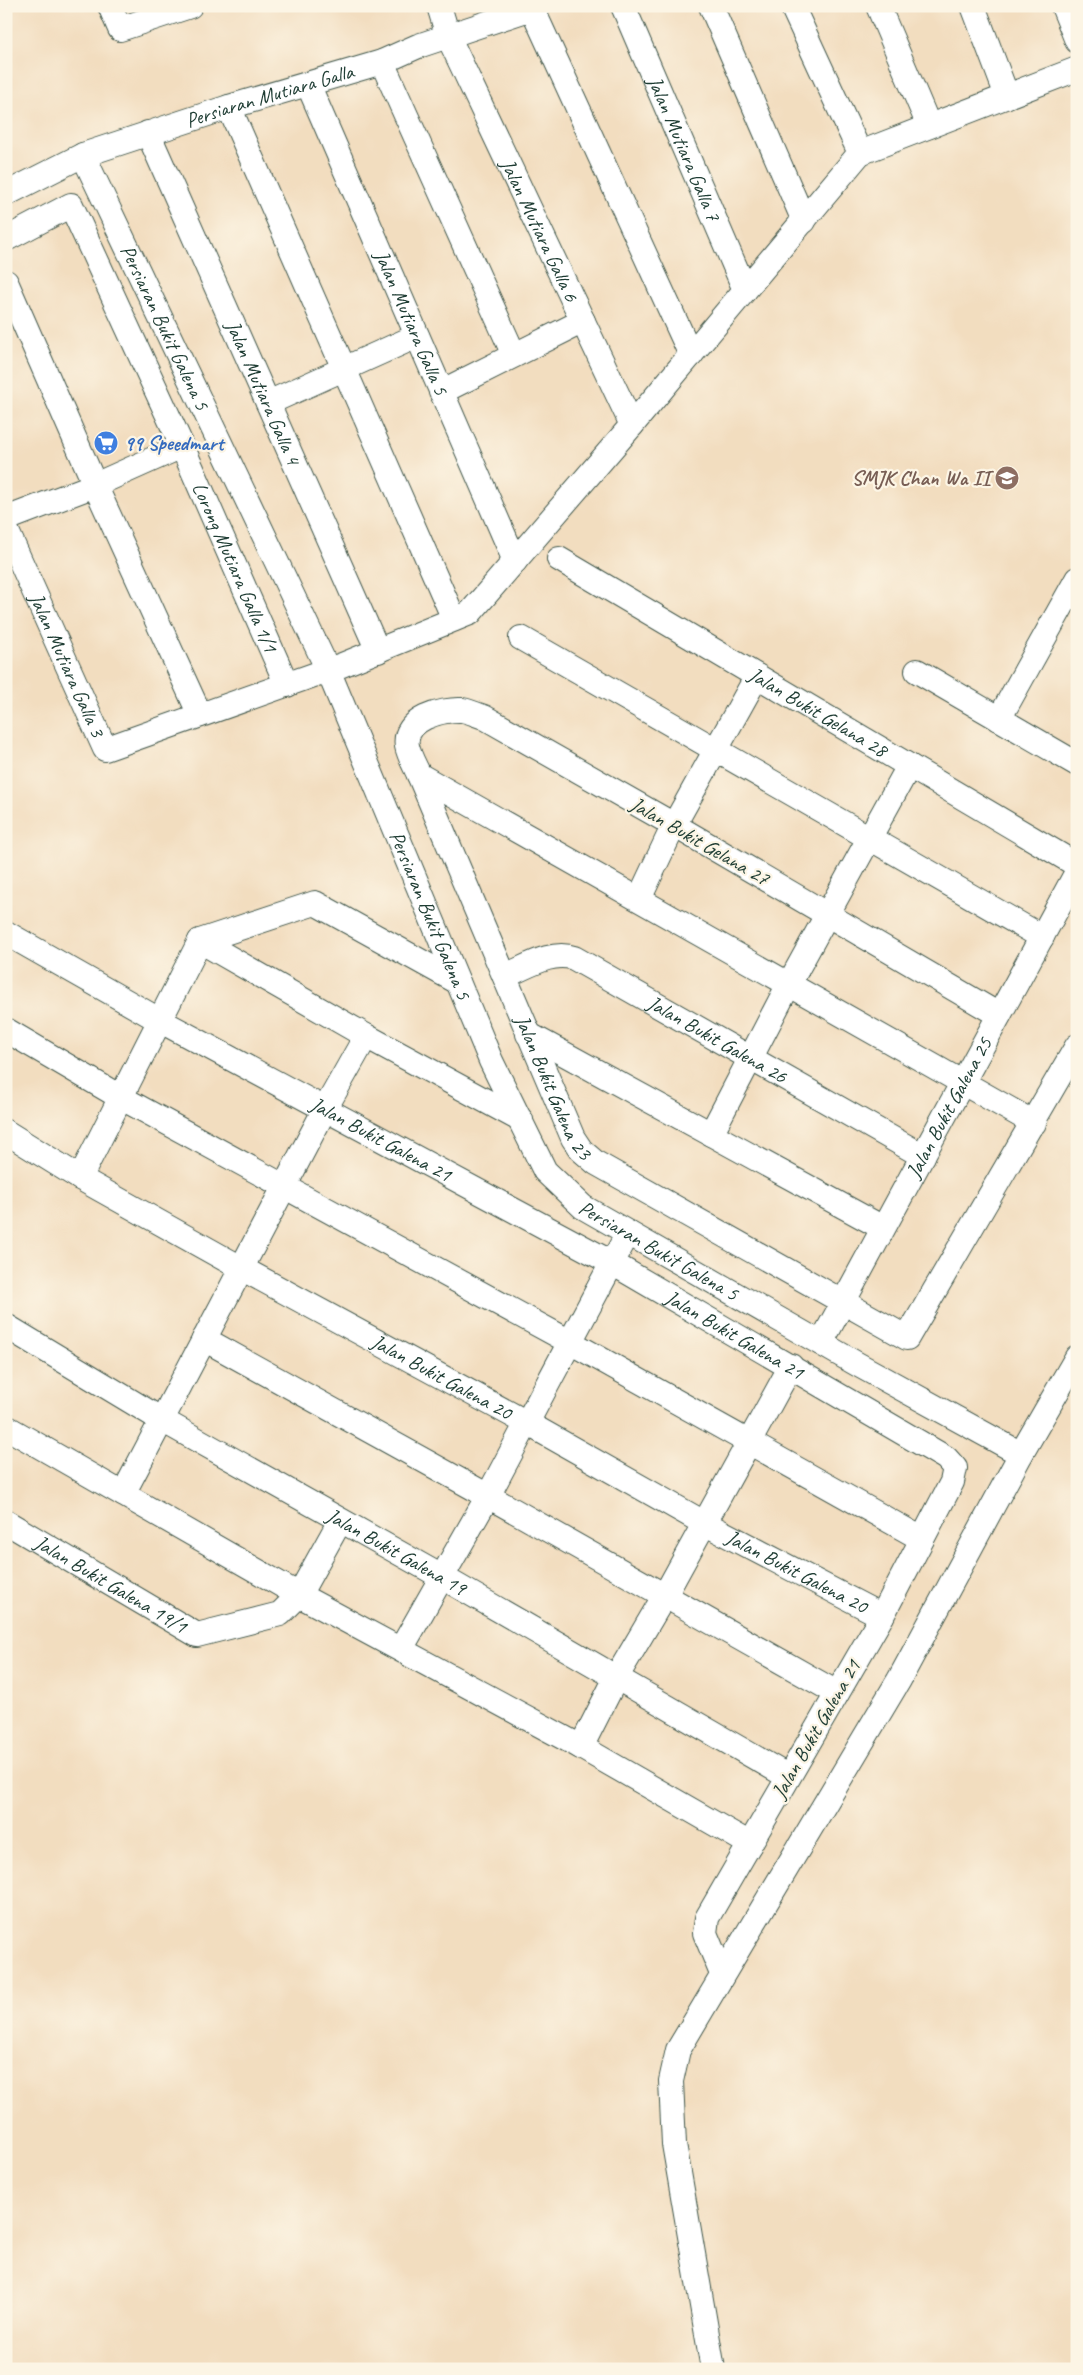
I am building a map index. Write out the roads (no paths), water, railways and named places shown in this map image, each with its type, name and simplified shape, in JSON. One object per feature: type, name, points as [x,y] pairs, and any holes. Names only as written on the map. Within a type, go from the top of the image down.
[{"type":"street","points":[[110,6],[120,29],[190,6]]},
{"type":"street","name":"Jalan Mutiara Galla 6","points":[[439,6],[448,36],[632,425]]},
{"type":"street","name":"Jalan Mutiara Galla 7","points":[[623,6],[746,290]]},
{"type":"street","points":[[711,6],[804,221]]},
{"type":"street","points":[[792,6],[860,153],[1077,69]]},
{"type":"street","points":[[878,6],[929,126]]},
{"type":"street","points":[[973,6],[1007,96]]},
{"type":"street","points":[[1063,6],[1077,41]]},
{"type":"street","points":[[535,7],[691,355]]},
{"type":"street","name":"Persiaran Mutiara Galla","points":[[6,194],[83,155],[230,107],[382,62],[418,46],[535,7]]},
{"type":"street","points":[[382,62],[514,356]]},
{"type":"street","name":"Jalan Mutiara Galla 5","points":[[308,84],[515,561]]},
{"type":"street","points":[[230,107],[454,619]]},
{"type":"street","name":"Jalan Mutiara Galla 4","points":[[148,133],[378,651]]},
{"type":"street","name":"Jalan Mutiara Galla 3","points":[[6,529],[104,750],[328,670],[470,613],[632,425],[860,153]]},
{"type":"street","name":"Persiaran Bukit Galena 5","points":[[83,155],[328,670],[491,1061],[546,1171],[583,1207],[821,1343],[1021,1454]]},
{"type":"street","name":"Lorong Mutiara Galla 1/1","points":[[6,239],[71,205],[182,446],[287,685]]},
{"type":"street","points":[[6,282],[95,485],[200,715]]},
{"type":"street","points":[[441,392],[583,321]]},
{"type":"street","points":[[268,403],[416,336]]},
{"type":"street","points":[[6,519],[95,485],[182,446]]},
{"type":"street","name":"Jalan Bukit Gelana 28","points":[[559,559],[1077,865]]},
{"type":"street","points":[[999,719],[1077,579]]},
{"type":"street","points":[[522,638],[1042,937]]},
{"type":"street","points":[[917,671],[1077,764]]},
{"type":"street","points":[[639,899],[674,825],[757,676]]},
{"type":"street","name":"Jalan Bukit Gelana 27","points":[[407,746],[407,736],[412,728],[424,718],[442,711],[464,710],[484,717],[999,1014]]},
{"type":"street","name":"Jalan Bukit Galena 23","points":[[407,746],[573,1138],[581,1150],[596,1163],[907,1338],[1034,1123]]},
{"type":"street","points":[[711,1134],[789,984],[909,766]]},
{"type":"street","points":[[419,775],[1034,1123],[1077,1046]]},
{"type":"street","name":"Jalan Bukit Galena 25","points":[[821,1343],[1077,872]]},
{"type":"street","points":[[80,1178],[200,941],[314,903],[458,982]]},
{"type":"street","name":"Jalan Bukit Galena 21","points":[[6,933],[159,1020],[612,1263],[946,1458],[955,1468],[952,1482],[882,1616],[707,1918],[704,1933],[722,1974]]},
{"type":"street","points":[[200,941],[366,1036],[521,1120]]},
{"type":"street","name":"Jalan Bukit Galena 26","points":[[505,976],[546,958],[567,956],[922,1156]]},
{"type":"street","points":[[6,1030],[120,1097],[570,1342],[922,1539]]},
{"type":"street","points":[[528,1034],[883,1228]]},
{"type":"street","points":[[123,1494],[325,1109],[366,1036]]},
{"type":"street","name":"Jalan Bukit Galena 20","points":[[6,1132],[80,1178],[241,1268],[527,1423],[704,1523],[882,1616]]},
{"type":"street","points":[[401,1649],[488,1496],[628,1233]]},
{"type":"street","name":"Jalan Bukit Galena 19","points":[[6,1326],[162,1420],[340,1521],[442,1576],[788,1776]]},
{"type":"street","points":[[204,1339],[488,1496],[837,1693]]},
{"type":"street","points":[[713,2369],[674,2144],[671,2081],[678,2050],[898,1680],[1021,1454],[1077,1358]]},
{"type":"street","points":[[581,1747],[616,1678],[665,1595],[791,1366]]},
{"type":"street","points":[[6,1427],[299,1595],[581,1747],[750,1844]]},
{"type":"street","name":"Jalan Bukit Galena 19/1","points":[[6,1522],[197,1635],[280,1614],[299,1595],[340,1521]]},
{"type":"place","name":"99 Speedmart","points":[[106,443]]},
{"type":"place","name":"SMJK Chan Wa II","points":[[1007,478]]}]
